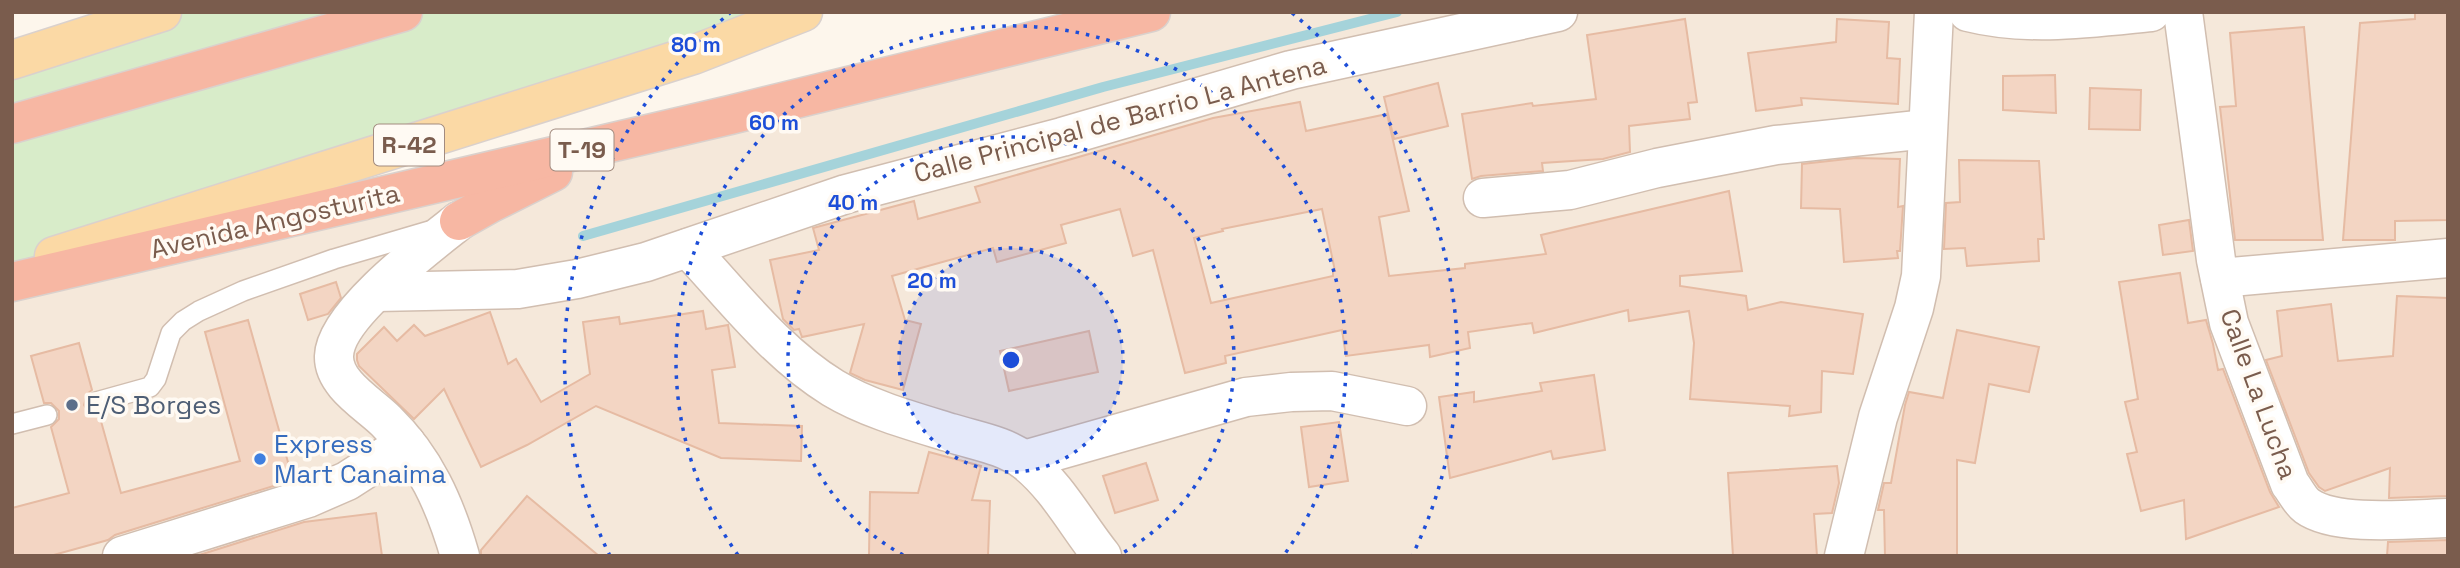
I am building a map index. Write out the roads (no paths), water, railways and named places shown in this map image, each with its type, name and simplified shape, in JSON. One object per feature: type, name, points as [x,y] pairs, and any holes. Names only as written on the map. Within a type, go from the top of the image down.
[{"type":"highway","points":[[12,124],[403,12]]},
{"type":"highway","name":"Avenida Angosturita","points":[[12,282],[630,139],[1151,12]]},
{"type":"highway","name":"T-19","points":[[459,221],[531,182],[630,139]]},
{"type":"main road","points":[[12,60],[162,12]]},
{"type":"main road","name":"R-42","points":[[12,270],[693,55],[803,12]]},
{"type":"street","name":"Calle Principal de Barrio La Antena","points":[[376,292],[518,289],[577,279],[646,262],[846,194],[1062,137],[1291,70],[1558,12]]},
{"type":"street","points":[[1844,556],[1874,429],[1914,308],[1921,276],[1934,12]]},
{"type":"street","points":[[1968,12],[2025,21],[2151,12]]},
{"type":"street","name":"Calle La Lucha","points":[[2183,12],[2220,278],[2229,323],[2290,484],[2305,505],[2324,514],[2344,518],[2391,520],[2448,519]]},
{"type":"street","points":[[1483,198],[1570,190],[1657,168],[1776,145],[1927,129]]},
{"type":"street","points":[[459,221],[376,292],[340,332],[334,355],[336,371],[418,457],[438,491],[460,556]]},
{"type":"street","points":[[688,248],[769,334],[810,372],[834,389],[867,404],[952,433],[994,444],[1024,460],[1048,483],[1102,556]]},
{"type":"street","points":[[2220,278],[2448,258]]},
{"type":"street","points":[[1024,460],[1246,397],[1292,391],[1332,391],[1407,406]]},
{"type":"street","points":[[122,556],[308,498],[346,481],[406,443]]},
{"type":"lane","points":[[96,402],[150,387],[156,379],[171,333],[199,311],[243,291],[459,221]]},
{"type":"lane","points":[[12,424],[47,415]]},
{"type":"waterway","points":[[583,236],[1103,87],[1397,12]]},
{"type":"place","name":"E/S Borges","points":[[72,405]]},
{"type":"place","name":"Express Mart Canaima","points":[[260,459]]}]
